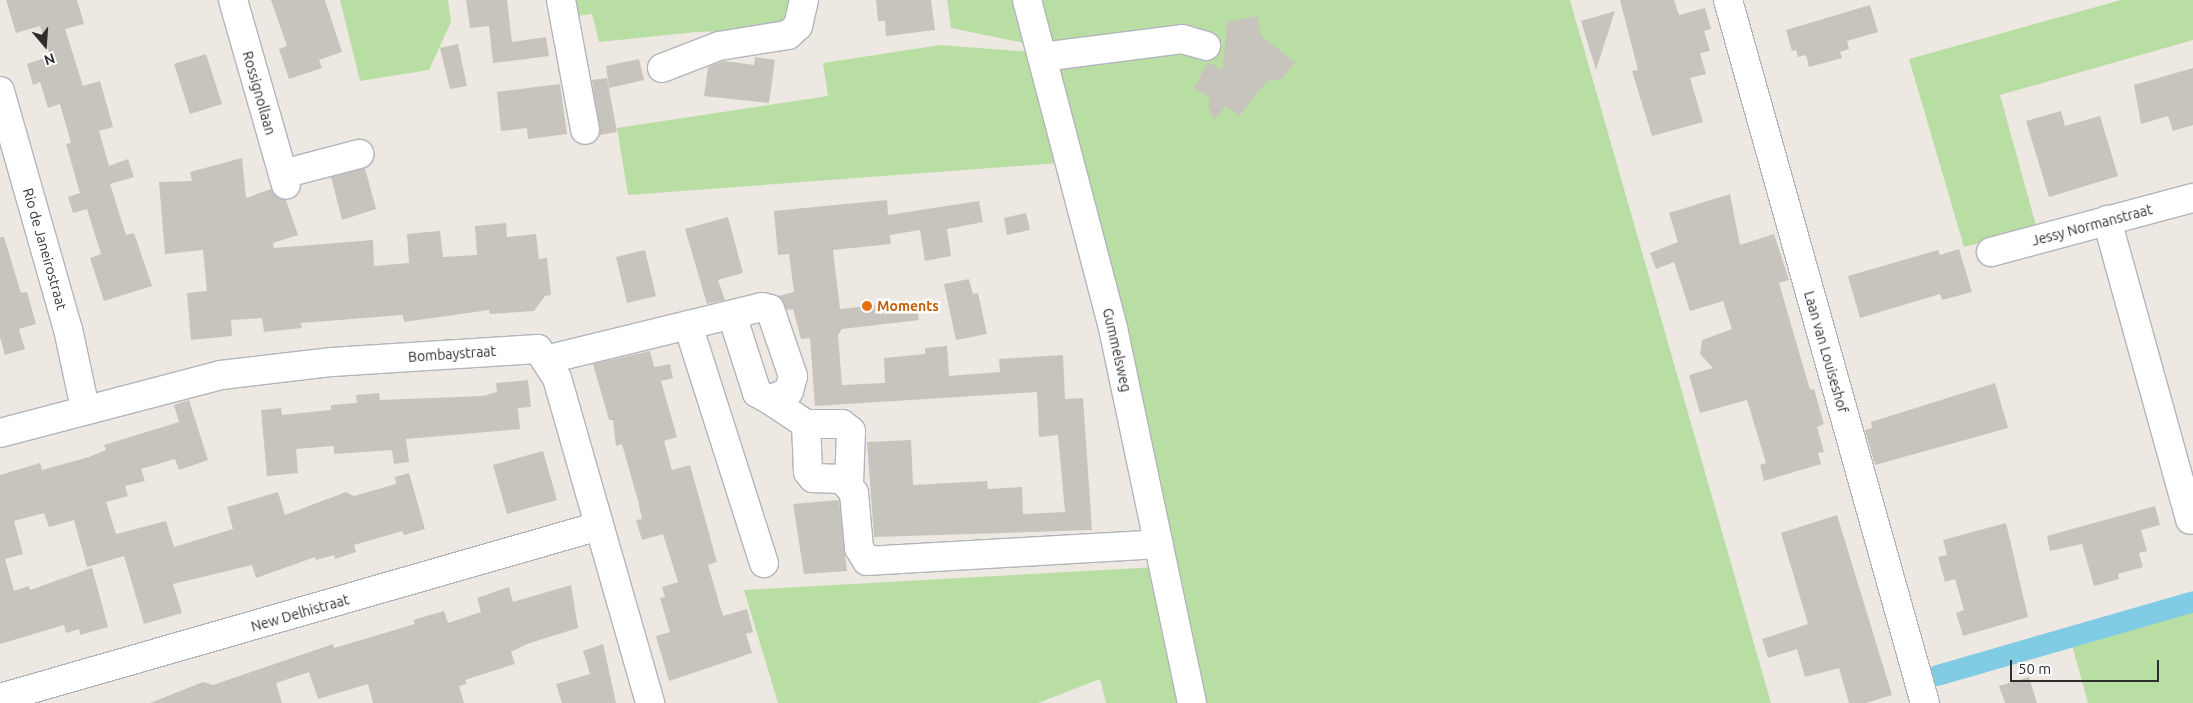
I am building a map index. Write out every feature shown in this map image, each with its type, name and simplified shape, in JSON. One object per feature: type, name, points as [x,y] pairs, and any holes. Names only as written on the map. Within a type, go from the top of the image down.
[{"type":"street","name":"Rossignollaan","points":[[234,0],[284,179],[359,154]]},
{"type":"street","points":[[561,0],[585,130]]},
{"type":"street","points":[[662,68],[720,46],[788,35],[798,26],[804,0]]},
{"type":"street","name":"Gummelsweg","points":[[1027,0],[1114,328],[1192,703]]},
{"type":"street","name":"Laan van Louiseshof","points":[[1728,0],[1925,703]]},
{"type":"street","points":[[1042,57],[1182,39],[1206,46]]},
{"type":"street","name":"Rio de Janeirostraat","points":[[0,91],[68,329],[85,408]]},
{"type":"street","name":"Jessy Normanstraat","points":[[1991,252],[2193,198]]},
{"type":"street","points":[[2107,220],[2190,520]]},
{"type":"street","points":[[650,703],[549,359],[762,307],[775,315],[793,376],[789,392],[770,400]]},
{"type":"street","points":[[732,315],[757,393],[806,424],[842,424],[851,431],[849,484]]},
{"type":"street","points":[[688,325],[764,563]]},
{"type":"street","name":"Bombaystraat","points":[[0,433],[85,408],[221,375],[332,362],[538,349],[549,359]]},
{"type":"street","points":[[806,424],[808,472],[821,481],[842,478],[849,484],[854,493],[859,548],[867,561],[1159,544]]},
{"type":"street","name":"New Delhistraat","points":[[0,698],[599,526]]},
{"type":"green space","points":[[340,0],[448,0],[451,22],[429,70],[360,81]]},
{"type":"green space","points":[[566,0],[796,0],[804,29],[696,32],[599,42],[592,14],[569,17]]},
{"type":"green space","points":[[947,0],[1016,0],[1029,44],[951,28]]},
{"type":"green space","points":[[1041,0],[1570,0],[1771,703],[1203,703]]},
{"type":"green space","points":[[2121,0],[2193,0],[2193,40],[2000,95],[2037,229],[1964,247],[1909,59]]},
{"type":"green space","points":[[940,45],[1031,52],[1060,163],[628,195],[617,128],[828,96],[823,63]]},
{"type":"green space","points":[[1157,567],[1183,703],[1106,703],[1100,679],[1038,703],[778,703],[744,590]]},
{"type":"green space","points":[[2193,611],[2193,703],[2088,703],[2072,645]]},
{"type":"building","points":[[6,0],[77,0],[84,24],[65,29],[83,86],[100,81],[113,127],[99,131],[109,166],[128,159],[134,177],[110,184],[126,235],[134,233],[152,286],[104,301],[90,258],[101,254],[87,209],[73,213],[68,197],[80,193],[66,144],[71,143],[60,104],[48,108],[40,82],[33,85],[27,64],[50,56],[40,26],[16,33]]},
{"type":"building","points":[[271,0],[325,0],[342,52],[319,60],[322,68],[289,79],[279,49],[287,46]]},
{"type":"building","points":[[466,0],[507,0],[512,42],[546,37],[549,56],[493,63],[489,26],[470,28]]},
{"type":"building","points":[[876,0],[931,0],[935,30],[886,36],[885,21],[878,21]]},
{"type":"building","points":[[1620,0],[1674,0],[1679,15],[1705,8],[1711,29],[1704,31],[1710,51],[1700,53],[1706,74],[1690,78],[1703,122],[1652,136],[1632,71],[1638,70]]},
{"type":"building","points":[[1870,5],[1878,32],[1847,41],[1849,49],[1840,52],[1842,58],[1809,67],[1806,55],[1798,57],[1796,50],[1792,51],[1786,30]]},
{"type":"building","points":[[1615,11],[1596,70],[1581,21]]},
{"type":"building","points":[[1257,16],[1261,36],[1295,62],[1282,79],[1267,81],[1239,116],[1226,106],[1214,120],[1208,106],[1210,97],[1194,88],[1208,62],[1223,70],[1227,22]]},
{"type":"building","points":[[458,44],[467,86],[450,89],[440,48]]},
{"type":"building","points":[[206,54],[222,104],[190,114],[174,64]]},
{"type":"building","points":[[755,57],[775,60],[769,103],[704,96],[708,67],[724,61],[754,65]]},
{"type":"building","points":[[639,59],[644,80],[609,88],[606,66]]},
{"type":"building","points":[[2193,68],[2193,125],[2173,131],[2168,116],[2141,124],[2134,85]]},
{"type":"building","points":[[607,78],[617,132],[600,135],[592,80]]},
{"type":"building","points":[[560,84],[567,134],[528,139],[527,128],[501,131],[497,92]]},
{"type":"building","points":[[2061,111],[2065,126],[2100,116],[2118,176],[2049,197],[2026,121]]},
{"type":"building","points":[[242,158],[246,198],[271,189],[286,200],[298,235],[273,243],[274,248],[373,240],[374,266],[409,263],[407,234],[440,231],[443,257],[477,255],[475,226],[506,223],[507,237],[536,234],[539,259],[547,258],[551,295],[545,296],[534,311],[490,314],[489,310],[404,322],[403,315],[301,323],[302,328],[264,332],[262,318],[231,320],[232,336],[191,340],[187,293],[207,291],[203,250],[165,254],[159,182],[192,181],[190,172]]},
{"type":"building","points":[[365,168],[376,209],[342,220],[331,177]]},
{"type":"building","points":[[1730,194],[1740,245],[1774,234],[1789,280],[1779,283],[1810,390],[1814,389],[1824,424],[1817,427],[1824,452],[1818,453],[1821,464],[1764,481],[1760,465],[1766,463],[1747,400],[1700,413],[1689,375],[1713,368],[1700,354],[1702,340],[1732,329],[1723,301],[1690,311],[1674,262],[1656,269],[1650,253],[1678,242],[1669,213]]},
{"type":"building","points":[[887,200],[888,215],[979,201],[983,222],[947,229],[951,256],[925,261],[920,230],[890,235],[891,244],[833,250],[840,309],[916,301],[919,320],[842,329],[838,335],[842,385],[885,383],[884,358],[925,354],[925,348],[947,346],[949,376],[1000,372],[999,359],[1063,355],[1065,399],[1083,398],[1092,530],[874,537],[867,442],[911,440],[913,485],[987,481],[988,489],[1022,487],[1023,514],[1065,512],[1058,435],[1039,437],[1037,392],[815,406],[810,338],[801,339],[793,309],[787,310],[778,296],[794,292],[789,254],[778,255],[774,211]]},
{"type":"building","points":[[1026,213],[1030,230],[1007,235],[1004,218]]},
{"type":"building","points":[[728,217],[743,273],[718,280],[725,300],[707,304],[685,229]]},
{"type":"building","points":[[0,237],[4,237],[21,293],[27,292],[36,324],[19,329],[25,349],[5,355],[0,337]]},
{"type":"building","points":[[1959,249],[1972,292],[1942,300],[1940,294],[1860,318],[1848,276],[1938,250],[1940,255]]},
{"type":"building","points":[[645,250],[656,296],[627,303],[616,257]]},
{"type":"building","points":[[969,279],[973,294],[978,293],[987,334],[956,340],[944,284]]},
{"type":"building","points":[[650,351],[654,367],[670,364],[673,378],[661,381],[677,437],[664,441],[672,470],[690,465],[717,562],[708,565],[723,616],[747,609],[753,632],[746,634],[752,653],[669,681],[656,636],[670,632],[660,598],[665,597],[662,587],[678,582],[663,534],[642,540],[636,520],[642,519],[638,501],[622,444],[616,446],[613,420],[609,420],[593,364]]},
{"type":"building","points":[[528,380],[531,407],[518,408],[520,429],[406,439],[409,462],[394,464],[392,450],[334,454],[334,446],[296,449],[298,473],[267,476],[261,410],[281,408],[282,415],[331,410],[331,405],[357,403],[356,395],[379,393],[380,400],[483,396],[497,392],[496,383]]},
{"type":"building","points":[[1995,383],[2008,428],[1875,465],[1865,430],[1872,428],[1871,422]]},
{"type":"building","points":[[189,400],[208,460],[179,470],[175,459],[141,469],[145,481],[125,486],[128,496],[106,502],[116,534],[166,521],[174,547],[233,529],[227,507],[278,492],[285,515],[346,492],[354,496],[396,484],[395,477],[409,473],[425,529],[404,535],[402,531],[354,545],[356,552],[335,559],[334,555],[316,560],[315,557],[256,578],[252,565],[173,584],[182,613],[144,624],[124,556],[87,567],[74,520],[49,527],[44,513],[14,521],[23,554],[5,559],[14,591],[29,586],[30,590],[92,568],[108,627],[80,635],[79,629],[66,633],[64,625],[0,644],[0,475],[40,463],[42,470],[89,457],[106,450],[104,445],[179,422],[174,405]]},
{"type":"building","points":[[543,451],[557,500],[507,514],[493,465]]},
{"type":"building","points":[[839,500],[847,571],[804,574],[793,504]]},
{"type":"building","points":[[2155,506],[2160,525],[2141,530],[2147,551],[2139,553],[2143,567],[2118,574],[2119,579],[2094,586],[2082,544],[2050,551],[2047,536]]},
{"type":"building","points":[[1837,515],[1892,695],[1866,703],[1849,703],[1839,668],[1805,677],[1797,649],[1768,658],[1762,639],[1808,624],[1781,533]]},
{"type":"building","points":[[2006,523],[2028,617],[1963,636],[1956,613],[1964,610],[1955,579],[1945,582],[1938,557],[1947,555],[1943,540]]},
{"type":"building","points":[[571,585],[578,628],[527,644],[511,652],[515,664],[465,680],[467,684],[459,686],[464,703],[373,703],[368,684],[318,699],[309,672],[276,683],[282,703],[150,703],[203,682],[213,685],[333,644],[334,648],[415,624],[413,620],[444,611],[448,623],[481,612],[477,598],[509,587],[513,602]]},
{"type":"building","points":[[603,644],[616,703],[562,703],[556,684],[590,674],[583,651]]},
{"type":"building","points":[[2029,677],[2037,703],[2005,703],[1999,686]]},
{"type":"waterway","points":[[1937,675],[2193,601]]},
{"type":"place","name":"Moments","points":[[867,306]]}]
